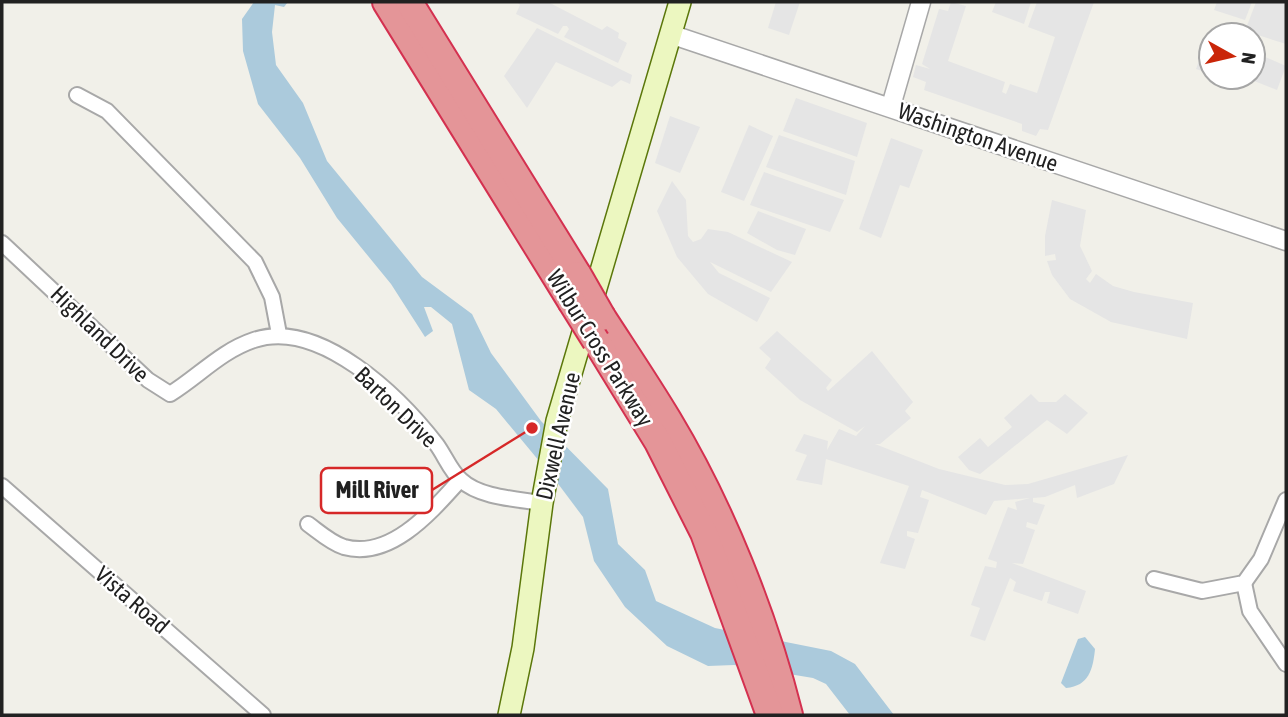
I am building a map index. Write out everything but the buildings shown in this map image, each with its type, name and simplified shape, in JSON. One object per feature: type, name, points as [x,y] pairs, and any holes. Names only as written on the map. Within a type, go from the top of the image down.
[{"type":"highway","name":"Wilbur Cross Parkway","points":[[386,2],[571,301],[599,329]]},
{"type":"highway","name":"Wilbur Cross Parkway","points":[[409,2],[578,275],[599,329],[704,533],[753,633],[768,676],[789,715]]},
{"type":"highway","name":"Wilbur Cross Parkway","points":[[768,676],[770,715]]},
{"type":"main road","name":"Dixwell Avenue","points":[[509,715],[523,648],[542,503],[556,430],[680,2]]},
{"type":"street","points":[[891,106],[921,2]]},
{"type":"street","name":"Washington Avenue","points":[[670,34],[891,106],[1286,241]]},
{"type":"street","points":[[78,95],[107,111],[255,262],[272,297],[279,334]]},
{"type":"street","name":"Highland Drive","points":[[2,243],[148,380],[170,394],[232,349],[279,334]]},
{"type":"street","name":"Barton Drive","points":[[279,334],[331,349],[359,368],[436,443],[460,480]]},
{"type":"street","points":[[308,524],[344,547],[364,550],[395,541],[460,480],[474,489],[542,503]]},
{"type":"street","name":"Vista Road","points":[[2,486],[263,715]]},
{"type":"street","points":[[1154,579],[1202,591],[1244,583],[1261,559],[1286,500]]},
{"type":"street","points":[[1244,583],[1250,611],[1286,664]]},
{"type":"shaded area","points":[[517,2],[548,2],[602,30],[607,26],[619,33],[618,38],[627,43],[618,63],[564,37],[569,29],[567,26],[563,26],[558,34],[516,14],[520,5]]},
{"type":"shaded area","points":[[776,2],[800,2],[789,35],[768,28]]},
{"type":"shaded area","points":[[951,2],[966,6],[948,61],[1005,82],[1002,92],[1006,94],[1010,84],[1037,93],[1055,37],[1028,27],[1037,2],[1094,2],[1048,130],[1040,129],[1036,136],[1022,131],[1022,124],[924,90],[926,82],[913,77],[916,65],[930,69],[922,64],[939,9],[948,11]]},
{"type":"shaded area","points":[[996,2],[1031,2],[1024,24],[992,12]]},
{"type":"shaded area","points":[[1217,2],[1252,2],[1245,20],[1214,10]]},
{"type":"shaded area","points":[[1256,2],[1286,2],[1286,44],[1267,38],[1267,21],[1249,21]]},
{"type":"shaded area","points":[[537,28],[632,75],[630,84],[621,80],[612,87],[556,62],[527,108],[504,76]]},
{"type":"shaded area","points":[[1267,58],[1286,66],[1277,90],[1267,86]]},
{"type":"shaded area","points":[[796,98],[867,123],[857,157],[783,131]]},
{"type":"shaded area","points":[[670,116],[700,127],[680,173],[655,163]]},
{"type":"shaded area","points":[[749,125],[773,136],[744,201],[721,192]]},
{"type":"shaded area","points":[[779,135],[855,161],[846,195],[766,167]]},
{"type":"shaded area","points":[[891,138],[923,150],[909,188],[900,185],[881,238],[859,229]]},
{"type":"shaded area","points":[[764,172],[844,200],[830,232],[750,205]]},
{"type":"shaded area","points":[[672,181],[686,200],[688,236],[693,242],[701,239],[708,229],[728,232],[792,262],[771,292],[710,262],[719,273],[770,298],[757,322],[708,294],[677,257],[657,211]]},
{"type":"shaded area","points":[[1052,200],[1086,210],[1080,246],[1092,271],[1086,279],[1090,283],[1096,274],[1113,286],[1193,303],[1187,339],[1111,322],[1070,299],[1052,275],[1047,261],[1056,260],[1055,254],[1045,256],[1045,236]]},
{"type":"shaded area","points":[[758,211],[806,229],[795,255],[777,250],[747,233]]},
{"type":"shaded area","points":[[777,331],[832,380],[826,388],[828,391],[872,351],[913,402],[905,411],[911,418],[880,444],[875,444],[939,469],[1005,485],[1028,484],[1128,455],[1114,484],[1077,498],[1075,485],[1045,497],[1033,498],[1033,502],[1045,505],[1037,525],[1027,522],[1026,527],[1035,530],[1023,564],[1012,563],[1086,591],[1078,614],[1047,603],[1050,592],[1045,592],[1042,601],[1013,591],[1016,582],[1010,578],[985,641],[970,636],[980,608],[971,605],[985,566],[996,568],[997,562],[988,559],[1008,507],[1017,510],[1015,502],[1030,498],[994,501],[986,515],[922,490],[920,497],[929,500],[918,533],[907,531],[907,536],[915,539],[905,569],[880,563],[909,486],[826,459],[822,485],[796,480],[807,455],[795,451],[804,434],[828,441],[827,450],[839,429],[856,436],[865,426],[857,432],[800,400],[765,368],[771,359],[759,348]]},
{"type":"shaded area","points":[[1031,394],[1039,402],[1056,402],[1065,394],[1088,413],[1067,434],[1047,420],[980,474],[969,470],[958,457],[980,438],[988,447],[1012,427],[1004,418]]},
{"type":"water","points":[[254,2],[288,2],[284,7],[275,5],[272,32],[276,65],[303,103],[327,161],[422,277],[472,314],[491,353],[541,421],[608,489],[618,544],[645,570],[656,601],[715,628],[831,651],[855,664],[894,715],[850,715],[826,684],[813,678],[734,665],[708,666],[667,646],[625,607],[594,561],[583,517],[496,409],[469,390],[452,324],[431,307],[424,307],[433,331],[425,337],[391,284],[337,218],[300,158],[258,104],[243,51],[242,19]]},
{"type":"water","points":[[1085,637],[1095,649],[1091,670],[1080,684],[1066,688],[1061,683],[1078,639]]},
{"type":"place","name":"Mill River","points":[[532,428]]}]
